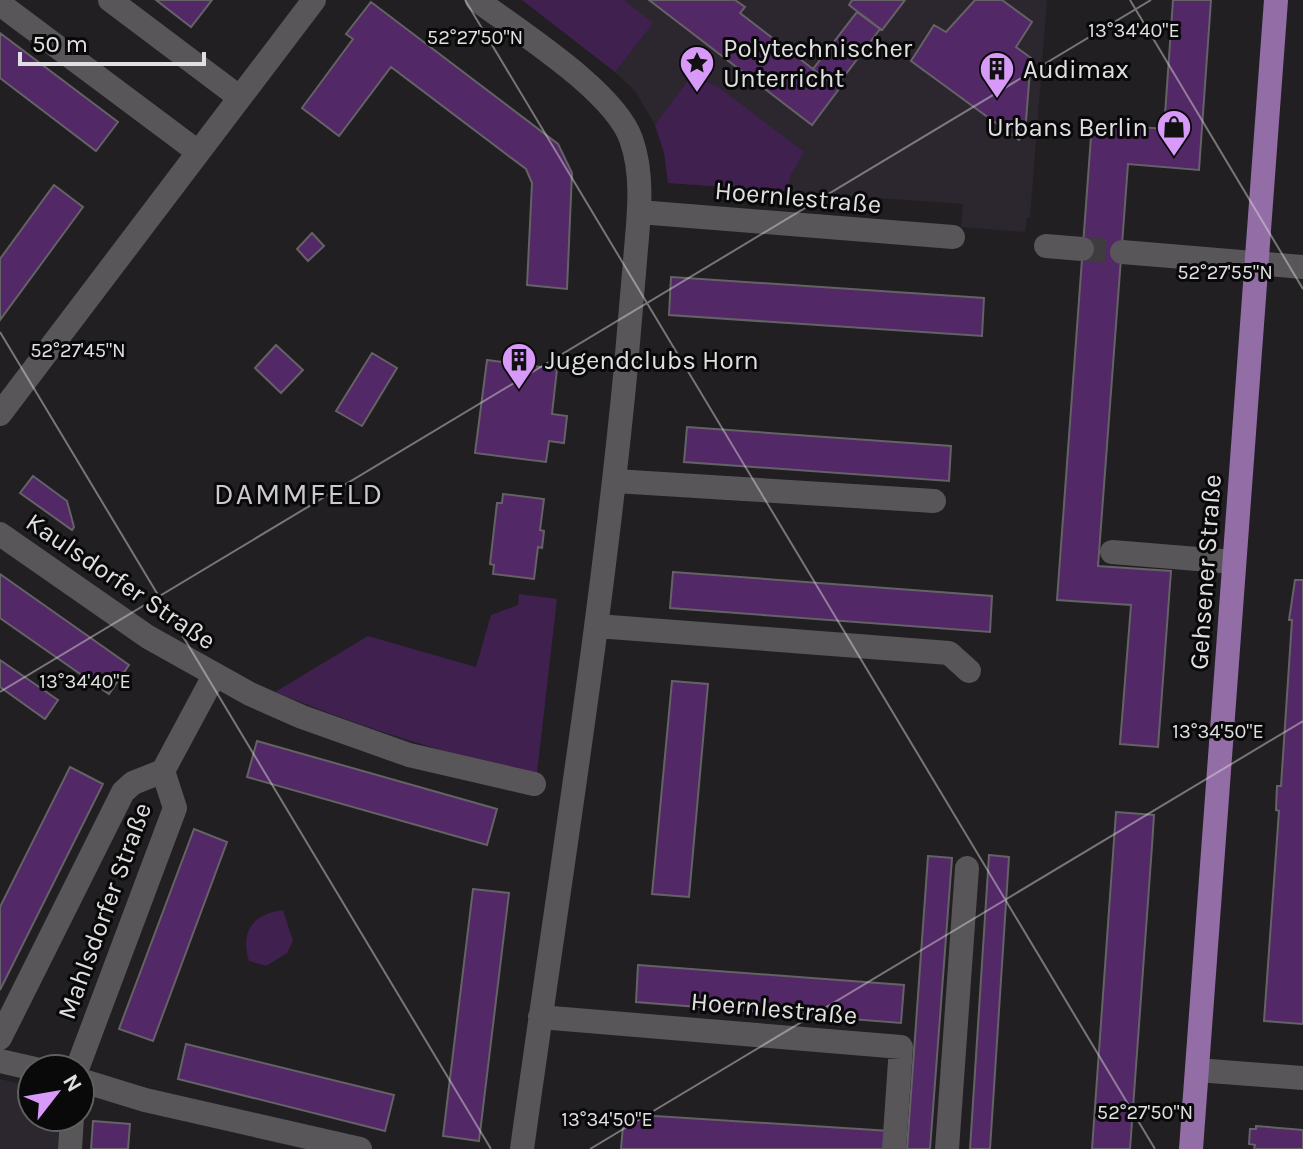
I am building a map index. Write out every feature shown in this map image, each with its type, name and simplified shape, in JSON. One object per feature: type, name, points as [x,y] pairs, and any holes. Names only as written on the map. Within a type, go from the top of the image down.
[{"type":"main road","name":"Gehsener Straße","points":[[1191,1149],[1276,0]]},
{"type":"street","points":[[110,0],[239,97]]},
{"type":"street","points":[[0,414],[314,0]]},
{"type":"street","points":[[477,0],[588,84],[619,117],[631,137],[638,164],[639,212],[615,481],[522,1149]]},
{"type":"street","points":[[0,4],[198,152]]},
{"type":"street","name":"Hoernlestraße","points":[[639,212],[953,237]]},
{"type":"street","points":[[1046,246],[1082,249]]},
{"type":"street","points":[[1122,252],[1303,267]]},
{"type":"street","points":[[615,481],[934,501]]},
{"type":"street","name":"Kaulsdorfer Straße","points":[[0,534],[148,637],[214,676],[163,771]]},
{"type":"street","points":[[1112,552],[1234,562]]},
{"type":"street","points":[[597,626],[949,653],[969,671]]},
{"type":"street","points":[[214,676],[302,717],[409,755],[534,784]]},
{"type":"street","points":[[0,1038],[123,792],[133,783],[163,771]]},
{"type":"street","name":"Mahlsdorfer Straße","points":[[83,1053],[175,808],[163,771]]},
{"type":"street","points":[[947,1149],[967,868]]},
{"type":"street","name":"Hoernlestraße","points":[[540,1017],[901,1047],[894,1149]]},
{"type":"street","points":[[1197,1070],[1303,1078]]},
{"type":"street","points":[[96,1085],[145,1100],[360,1149]]},
{"type":"shaded area","points":[[522,0],[1047,0],[1030,217],[1027,218],[1025,232],[961,227],[963,204],[668,183],[664,153],[655,125],[635,91]]},
{"type":"shaded area","points":[[522,0],[624,0],[653,23],[615,72]]},
{"type":"shaded area","points":[[692,75],[720,88],[804,152],[791,174],[787,191],[668,183],[664,153],[655,125]]},
{"type":"shaded area","points":[[519,594],[557,599],[537,773],[404,739],[275,692],[368,636],[476,667],[491,615],[518,605]]},
{"type":"shaded area","points":[[283,910],[293,941],[287,953],[266,966],[249,961],[246,941],[251,926],[263,916]]},
{"type":"shaded area","points":[[0,1079],[16,1083],[16,1133],[58,1133],[58,1149],[0,1149]]},
{"type":"building","points":[[156,0],[212,0],[191,27]]},
{"type":"building","points":[[649,0],[735,0],[745,7],[740,13],[839,89],[812,125]]},
{"type":"building","points":[[852,0],[905,0],[882,30],[849,5]]},
{"type":"building","name":"Audimax","points":[[975,0],[1002,0],[1032,22],[1016,47],[1031,58],[1025,133],[1019,140],[911,61],[934,25],[946,32]]},
{"type":"building","points":[[1173,0],[1211,0],[1199,170],[1128,164],[1098,566],[1171,571],[1158,747],[1120,744],[1131,605],[1057,600],[1092,123],[1164,129]]},
{"type":"building","points":[[371,2],[558,144],[572,173],[567,289],[527,285],[532,183],[526,169],[391,67],[339,136],[302,108],[353,39],[346,34]]},
{"type":"building","points":[[857,12],[880,29],[836,87],[813,69]]},
{"type":"building","points":[[0,33],[118,122],[96,151],[0,78]]},
{"type":"building","points":[[54,185],[83,207],[0,320],[0,259]]},
{"type":"building","points":[[312,233],[324,246],[308,261],[297,249]]},
{"type":"building","points":[[671,277],[984,298],[982,336],[669,315]]},
{"type":"building","points":[[276,345],[303,370],[281,393],[255,368]]},
{"type":"building","points":[[372,353],[397,368],[362,426],[336,411]]},
{"type":"building","name":"Jugendclubs Horn","points":[[487,360],[557,369],[552,414],[567,416],[564,443],[549,441],[546,462],[475,453]]},
{"type":"building","points":[[687,427],[951,446],[949,481],[684,462]]},
{"type":"building","points":[[33,476],[67,501],[74,527],[72,530],[20,493]]},
{"type":"building","points":[[503,494],[544,499],[540,530],[544,531],[542,548],[538,547],[534,579],[493,574],[494,565],[490,564],[497,503],[502,503]]},
{"type":"building","points":[[673,572],[992,596],[990,632],[670,608]]},
{"type":"building","points":[[0,574],[129,665],[109,694],[0,618]]},
{"type":"building","points":[[1295,580],[1303,580],[1303,1024],[1264,1021],[1279,811],[1276,810],[1277,786],[1281,786],[1292,620],[1289,620]]},
{"type":"building","points":[[0,660],[58,700],[45,719],[0,687]]},
{"type":"building","points":[[672,681],[708,684],[689,897],[652,894]]},
{"type":"building","points":[[257,741],[497,809],[487,845],[247,777]]},
{"type":"building","points":[[70,767],[103,784],[0,990],[0,907]]},
{"type":"building","points":[[1116,812],[1154,815],[1152,846],[1130,1149],[1092,1149]]},
{"type":"building","points":[[194,829],[227,842],[153,1041],[119,1029]]},
{"type":"building","points":[[989,855],[1009,857],[990,1149],[970,1149]]},
{"type":"building","points":[[928,856],[952,858],[930,1149],[907,1149]]},
{"type":"building","points":[[473,889],[509,893],[479,1141],[443,1136]]},
{"type":"building","points":[[638,965],[904,985],[901,1023],[636,1002]]},
{"type":"building","points":[[186,1044],[394,1095],[385,1131],[178,1079]]},
{"type":"building","points":[[624,1114],[890,1131],[889,1149],[621,1149]]},
{"type":"building","points":[[96,1121],[130,1124],[128,1149],[91,1149]]},
{"type":"building","points":[[1256,1126],[1303,1130],[1303,1149],[1254,1149],[1255,1145],[1249,1144],[1250,1129],[1256,1129]]},
{"type":"tunnel","points":[[1082,249],[1122,252]]},
{"type":"place","name":"Polytechnischer Unterricht","points":[[697,94]]},
{"type":"place","name":"Audimax","points":[[997,100]]},
{"type":"place","name":"Urbans Berlin","points":[[1174,158]]},
{"type":"place","name":"Jugendclubs Horn","points":[[519,391]]},
{"type":"district","name":"DAMMFELD","points":[[299,494]]}]
